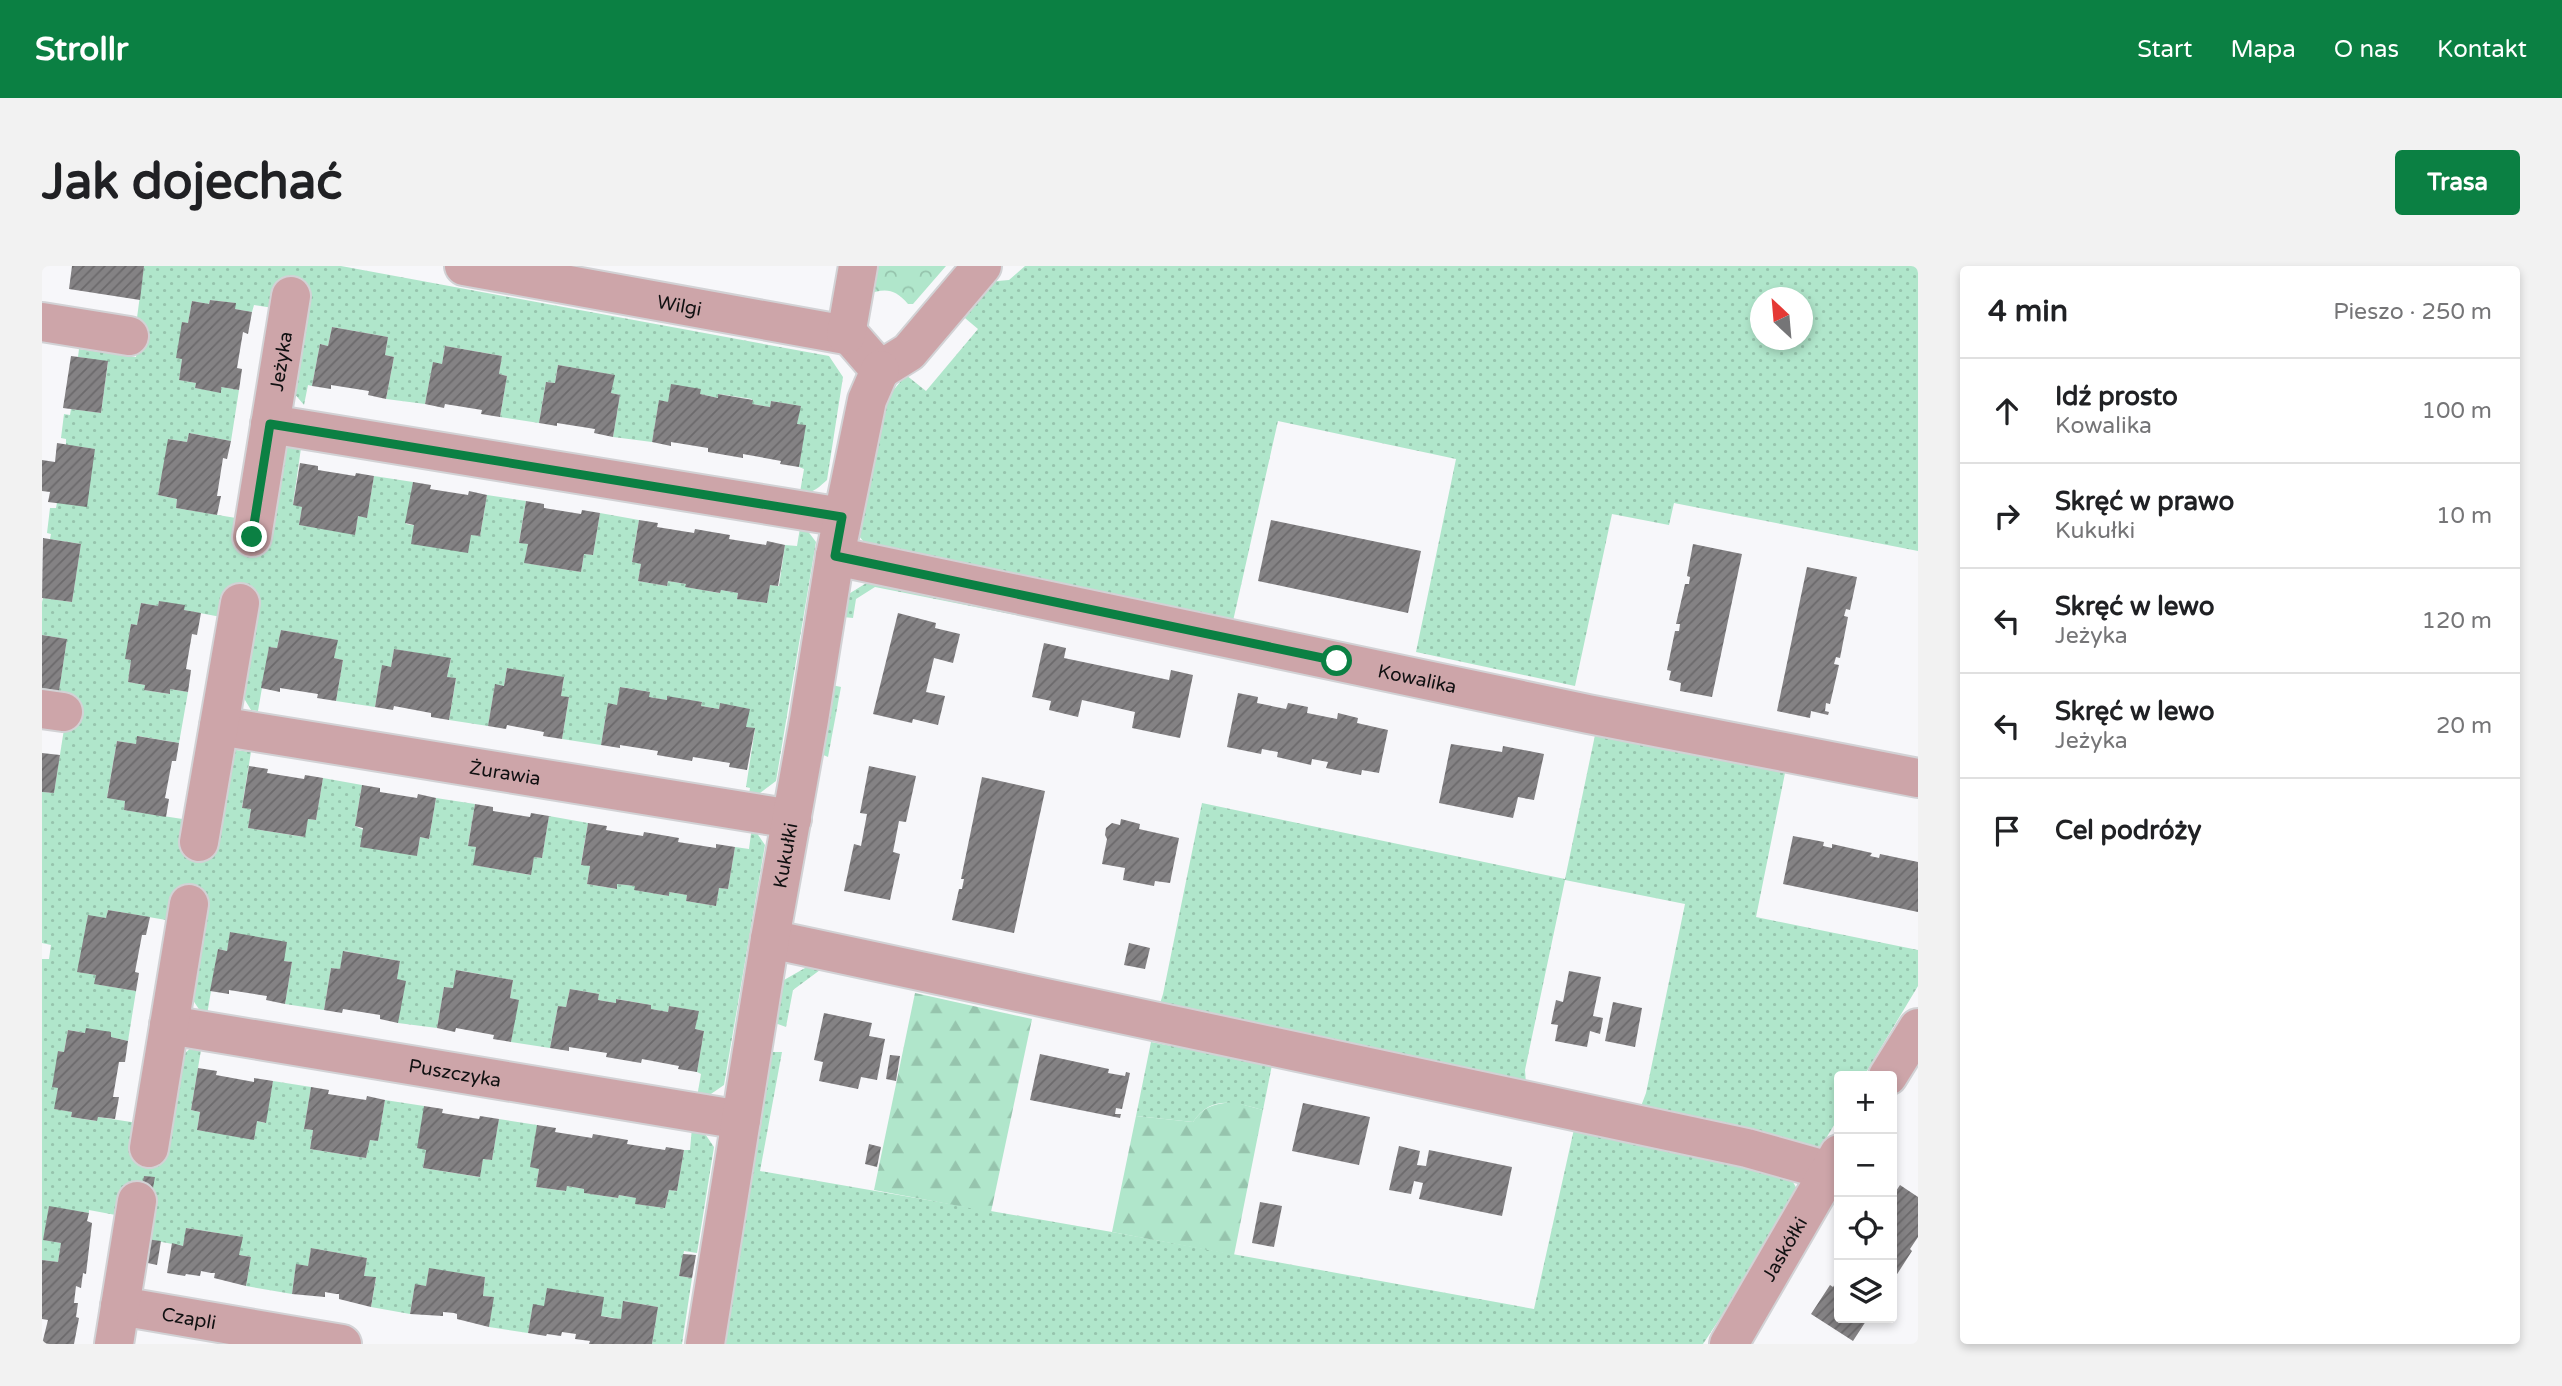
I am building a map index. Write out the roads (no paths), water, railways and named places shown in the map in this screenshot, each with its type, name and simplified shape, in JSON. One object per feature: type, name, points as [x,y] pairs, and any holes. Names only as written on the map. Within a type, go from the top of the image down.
[{"type":"street","name":"Wilgi","points":[[464,266],[570,275],[846,335]]},
{"type":"street","points":[[858,266],[846,335],[853,339],[880,370],[909,352],[982,266]]},
{"type":"street","name":"Jeżyka","points":[[252,537],[291,296]]},
{"type":"street","points":[[42,323],[129,336]]},
{"type":"street","name":"Kukułki","points":[[705,1344],[769,939],[792,819],[842,517],[867,400],[880,370]]},
{"type":"street","points":[[270,424],[842,517]]},
{"type":"street","name":"Kowalika","points":[[835,556],[1588,714],[1918,778]]},
{"type":"street","points":[[199,842],[240,603]]},
{"type":"street","name":"Żurawia","points":[[219,726],[792,819]]},
{"type":"street","points":[[149,1148],[188,904]]},
{"type":"street","points":[[769,939],[1747,1148],[1834,1162]]},
{"type":"street","name":"Puszczyka","points":[[169,1025],[741,1120]]},
{"type":"street","points":[[1891,1071],[1918,1028]]},
{"type":"street","name":"Jaskółki","points":[[1729,1344],[1834,1162]]},
{"type":"street","points":[[114,1344],[137,1200]]},
{"type":"street","name":"Czapli","points":[[120,1306],[342,1344]]}]
